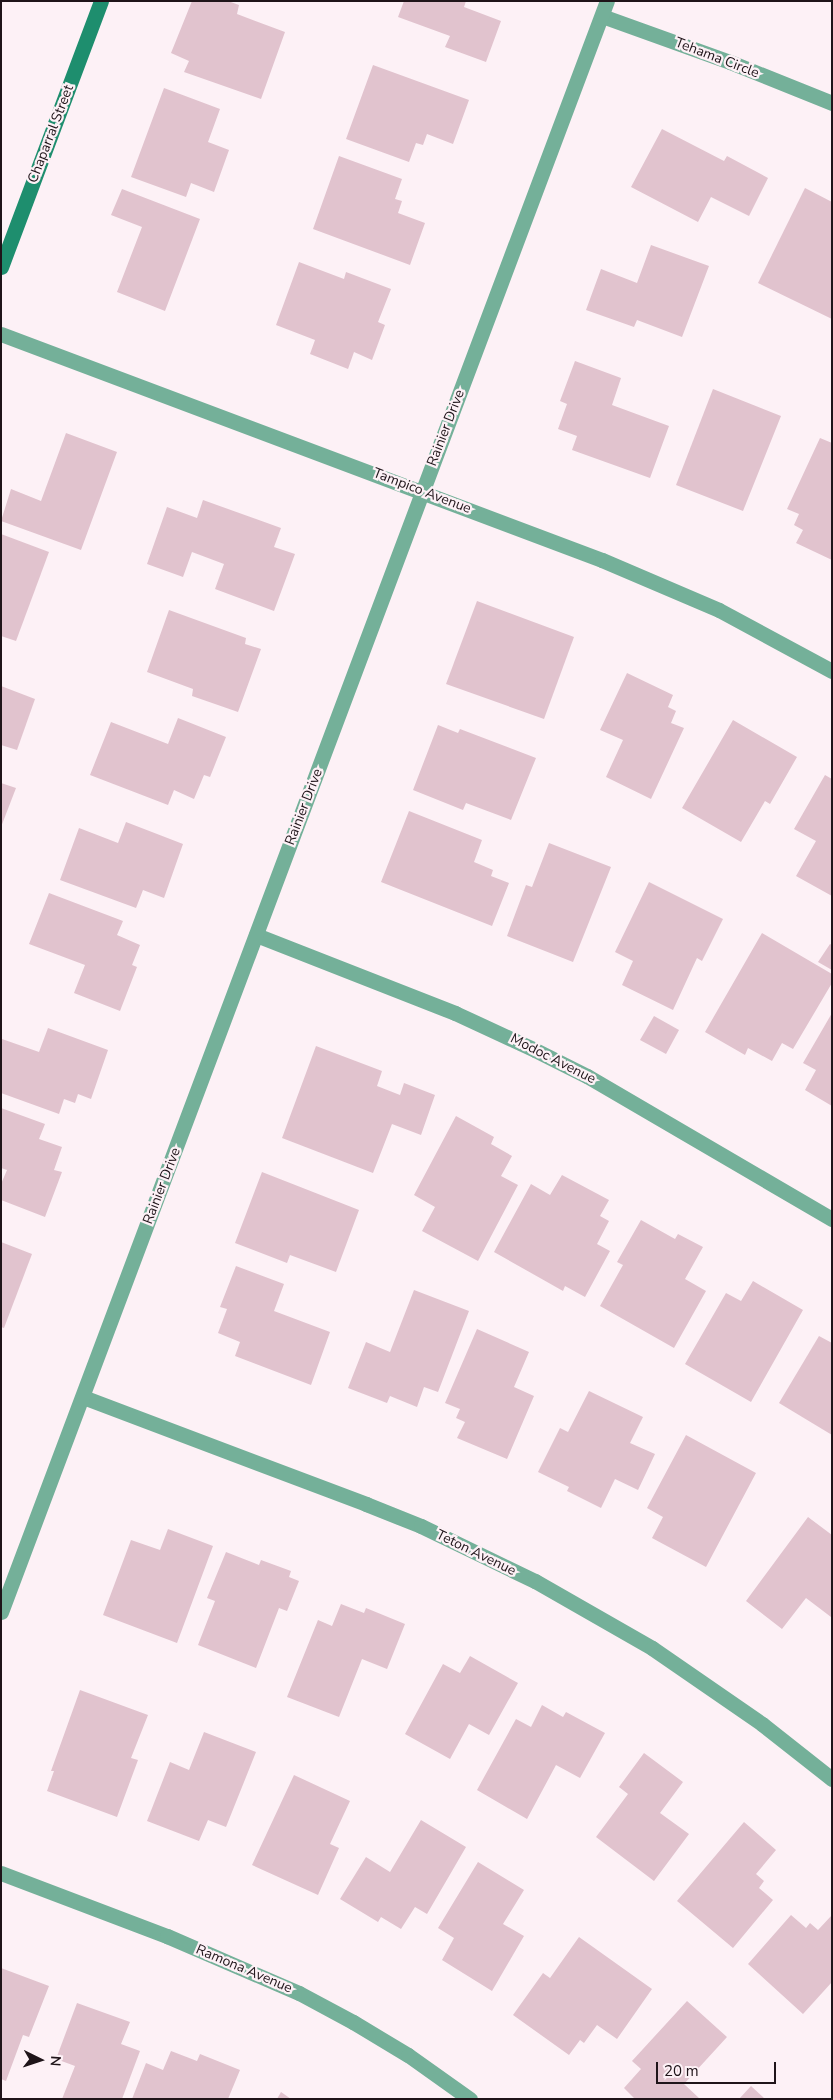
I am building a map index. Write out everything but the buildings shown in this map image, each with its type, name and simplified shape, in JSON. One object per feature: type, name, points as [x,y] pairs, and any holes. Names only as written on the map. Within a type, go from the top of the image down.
[{"type":"street","name":"Chaparral Street","points":[[1,267],[101,1]]},
{"type":"street","name":"Rainier Drive","points":[[1,1612],[607,1]]},
{"type":"street","name":"Tehama Circle","points":[[602,16],[730,62],[832,103]]},
{"type":"street","name":"Tampico Avenue","points":[[1,334],[422,491],[653,581],[719,610],[832,670]]},
{"type":"street","name":"Modoc Avenue","points":[[256,935],[446,1009],[535,1050],[587,1076],[832,1219]]},
{"type":"street","name":"Teton Avenue","points":[[83,1397],[421,1526],[535,1581],[660,1654],[754,1719],[832,1779]]},
{"type":"street","name":"Ramona Avenue","points":[[1,1873],[167,1936],[299,1993],[408,2055],[470,2099]]}]
